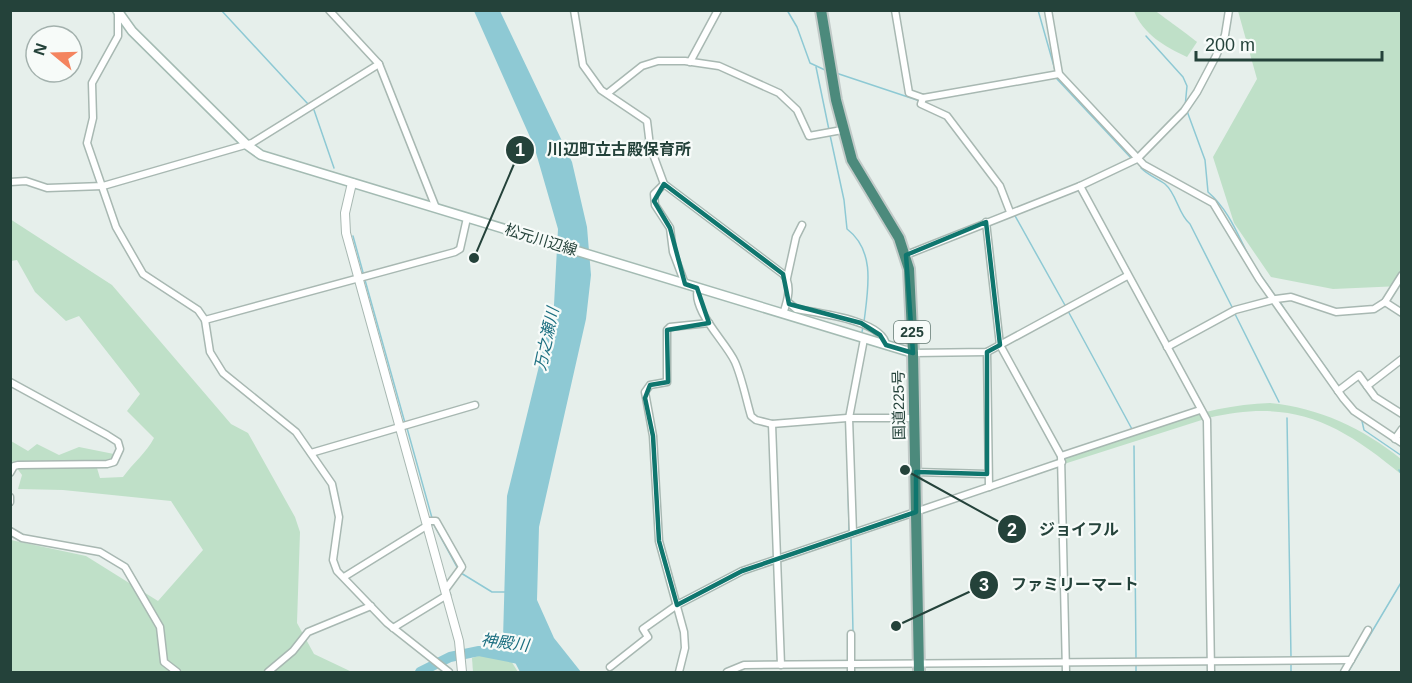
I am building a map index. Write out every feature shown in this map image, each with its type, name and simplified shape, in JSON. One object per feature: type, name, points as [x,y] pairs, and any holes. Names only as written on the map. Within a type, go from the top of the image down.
[{"type":"highway","name":"国道225号","points":[[821,10],[842,130],[852,160],[899,238],[906,255],[913,353],[919,667]]},
{"type":"main road","name":"松元川辺線","points":[[118,11],[132,31],[247,145],[261,155],[913,353]]},
{"type":"street","points":[[328,10],[379,64],[436,208]]},
{"type":"street","points":[[574,10],[583,66],[601,90],[647,121],[648,140],[664,184],[787,278]]},
{"type":"street","points":[[690,62],[718,10]]},
{"type":"street","points":[[895,10],[909,93],[947,116],[1000,186],[1012,211]]},
{"type":"street","points":[[1048,10],[1059,75],[1137,159],[1214,204],[1338,391],[1354,411],[1401,443]]},
{"type":"street","points":[[906,255],[1012,211],[1080,186],[1137,159],[1185,109],[1216,57],[1230,10]]},
{"type":"street","points":[[118,11],[118,36],[92,83],[93,118],[87,143],[116,226],[143,274],[188,302],[205,320],[210,352],[223,373],[296,432],[332,484],[339,516],[333,560],[338,571],[393,628],[449,672]]},
{"type":"street","points":[[608,93],[642,66],[668,60],[728,68],[757,81],[790,104],[797,110],[809,136],[842,130]]},
{"type":"street","points":[[10,182],[26,181],[47,188],[103,186],[247,145],[262,139],[379,64]]},
{"type":"street","points":[[922,100],[1059,75]]},
{"type":"street","points":[[352,183],[344,220],[362,276],[430,522],[459,641],[463,662],[462,672]]},
{"type":"street","points":[[664,184],[654,194],[654,201],[670,228],[673,252],[685,284]]},
{"type":"street","points":[[1080,186],[1207,420],[1211,672]]},
{"type":"street","points":[[205,320],[460,249],[467,218]]},
{"type":"street","points":[[986,222],[1000,345],[1061,459],[1066,672]]},
{"type":"street","points":[[783,314],[789,303],[787,278],[796,237],[802,225]]},
{"type":"street","points":[[1167,347],[1233,311],[1276,299],[1291,297],[1336,312],[1374,309],[1385,302],[1401,275]]},
{"type":"street","points":[[913,353],[987,352],[1127,276]]},
{"type":"street","points":[[698,288],[697,297],[709,323],[735,362],[751,416],[772,424],[848,418],[915,418]]},
{"type":"street","points":[[1385,302],[1401,313]]},
{"type":"street","points":[[789,303],[796,309],[861,323],[880,335],[886,345]]},
{"type":"street","points":[[679,672],[685,648],[677,605],[659,541],[654,436],[645,392],[650,385],[667,382],[667,330],[670,327],[709,323]]},
{"type":"street","points":[[853,533],[848,418],[864,339]]},
{"type":"street","points":[[987,352],[987,474],[989,487]]},
{"type":"street","points":[[1367,386],[1401,359]]},
{"type":"street","points":[[1338,391],[1359,375],[1375,397],[1401,414]]},
{"type":"street","points":[[10,382],[107,435],[118,442],[120,449],[112,463],[18,465],[14,466],[10,473]]},
{"type":"street","points":[[311,453],[475,405]]},
{"type":"street","points":[[610,667],[648,637],[643,629],[677,605],[742,571],[989,487],[1200,410]]},
{"type":"street","points":[[772,424],[770,447],[778,558],[781,665]]},
{"type":"street","points":[[1395,439],[1401,429]]},
{"type":"street","points":[[916,472],[987,474]]},
{"type":"street","points":[[10,497],[10,502]]},
{"type":"street","points":[[393,628],[446,593],[462,567],[430,522]]},
{"type":"street","points":[[344,577],[430,522]]},
{"type":"street","points":[[10,531],[22,538],[100,552],[125,567],[160,627],[164,662],[177,672]]},
{"type":"street","points":[[268,672],[293,651],[308,632],[371,606]]},
{"type":"street","points":[[1344,672],[1368,630]]},
{"type":"street","points":[[851,634],[853,664],[851,672]]},
{"type":"street","points":[[727,672],[744,665],[853,664],[919,667],[1066,662],[1351,660]]},
{"type":"highlighted area","points":[[664,184],[783,274],[789,304],[861,323],[880,335],[886,345],[913,353],[906,255],[986,222],[1000,345],[987,352],[987,474],[916,472],[916,512],[742,571],[677,605],[659,541],[653,436],[645,398],[650,385],[668,382],[667,330],[709,323],[697,288],[685,284],[670,228],[654,201]]},
{"type":"green space","points":[[1154,10],[1197,42],[1187,57],[1163,44],[1149,33],[1134,11]]},
{"type":"green space","points":[[1238,11],[1401,11],[1401,286],[1333,289],[1271,277],[1234,223],[1213,157],[1257,79]]},
{"type":"green space","points":[[10,219],[112,285],[231,424],[248,433],[295,517],[300,532],[297,623],[314,654],[352,672],[11,672],[11,540],[86,556],[158,601],[203,550],[171,501],[63,490],[18,489],[22,475],[11,460],[11,441],[28,451],[37,444],[59,455],[79,447],[114,454],[111,460],[97,468],[100,478],[123,477],[154,438],[127,411],[140,394],[79,316],[66,321],[35,292],[17,260],[11,261]]},
{"type":"green space","points":[[1270,403],[1323,415],[1356,429],[1401,459],[1402,475],[1335,428],[1289,413],[1265,411],[1208,418],[1064,464],[1066,458],[1192,415],[1244,405]]},
{"type":"green space","points":[[503,648],[518,672],[473,672],[472,658]]},
{"type":"water","name":"万之瀬川","points":[[474,11],[500,11],[572,162],[587,227],[591,275],[586,319],[539,527],[537,600],[554,638],[581,672],[520,672],[503,639],[507,496],[554,305],[558,229],[534,146]]},
{"type":"waterway","points":[[221,10],[308,104]]},
{"type":"waterway","points":[[787,10],[797,27],[810,63],[825,70]]},
{"type":"waterway","points":[[1038,10],[1055,70]]},
{"type":"waterway","points":[[1146,36],[1183,77],[1187,86],[1185,107]]},
{"type":"waterway","points":[[816,67],[829,130]]},
{"type":"waterway","points":[[836,73],[920,101]]},
{"type":"waterway","points":[[1057,79],[1131,158]]},
{"type":"waterway","points":[[314,110],[334,168]]},
{"type":"waterway","points":[[1187,111],[1205,160],[1208,192],[1229,217],[1253,264],[1275,296]]},
{"type":"waterway","points":[[830,135],[844,200],[847,229],[856,238],[866,259],[868,284],[864,322]]},
{"type":"waterway","points":[[1141,168],[1169,188],[1232,307]]},
{"type":"waterway","points":[[1005,192],[1012,210]]},
{"type":"waterway","points":[[1014,214],[1066,307]]},
{"type":"waterway","points":[[353,236],[364,276]]},
{"type":"waterway","points":[[365,280],[405,423]]},
{"type":"waterway","points":[[1280,302],[1290,318]]},
{"type":"waterway","points":[[1068,311],[1133,431]]},
{"type":"waterway","points":[[1234,312],[1279,402]]},
{"type":"waterway","points":[[862,332],[863,327]]},
{"type":"waterway","points":[[858,356],[860,345]]},
{"type":"waterway","points":[[1310,346],[1329,372]]},
{"type":"waterway","points":[[1287,418],[1291,657]]},
{"type":"waterway","points":[[1362,421],[1364,430],[1402,456]]},
{"type":"waterway","points":[[407,428],[432,518]]},
{"type":"waterway","points":[[1134,446],[1136,658]]},
{"type":"waterway","points":[[1399,470],[1402,475]]},
{"type":"waterway","points":[[848,482],[849,530]]},
{"type":"waterway","points":[[433,523],[458,569]]},
{"type":"waterway","points":[[851,538],[853,632]]},
{"type":"waterway","points":[[461,573],[492,592],[505,592]]},
{"type":"waterway","points":[[1348,672],[1402,581]]},
{"type":"waterway","name":"神殿川","points":[[420,672],[450,657],[479,651],[524,660]]},
{"type":"waterway","points":[[1291,662],[1291,672]]},
{"type":"waterway","points":[[1136,665],[1136,672]]},
{"type":"place","name":"川辺町立古殿保育所","points":[[474,258]]},
{"type":"place","name":"ジョイフル","points":[[905,470]]},
{"type":"place","name":"ファミリーマート","points":[[896,626]]}]
